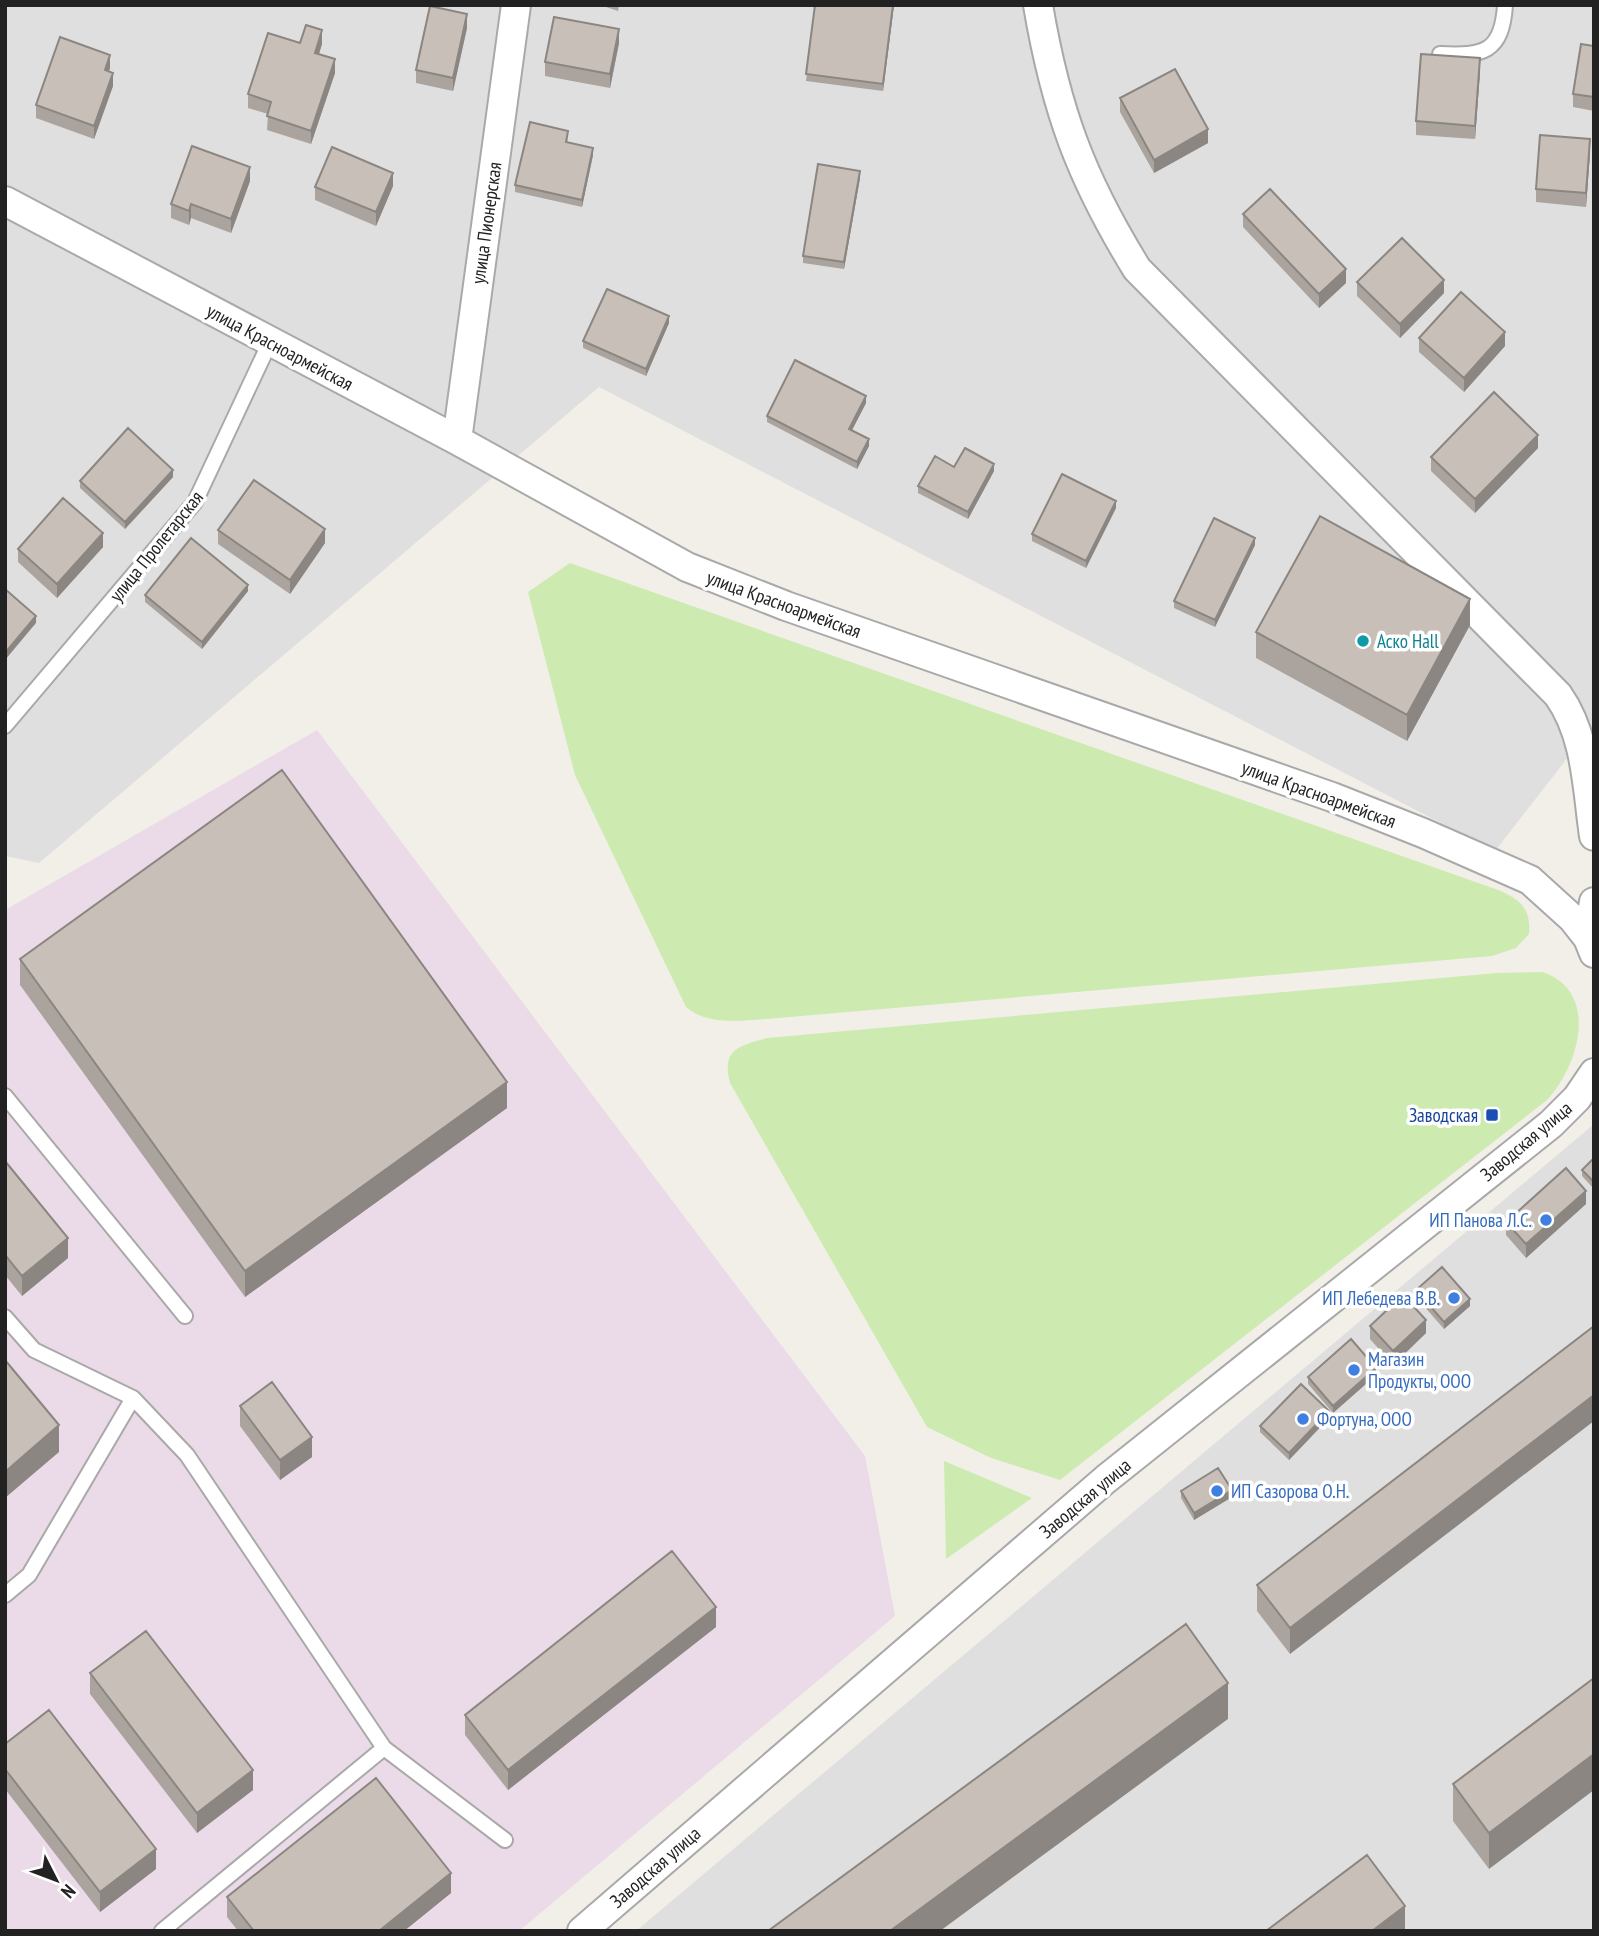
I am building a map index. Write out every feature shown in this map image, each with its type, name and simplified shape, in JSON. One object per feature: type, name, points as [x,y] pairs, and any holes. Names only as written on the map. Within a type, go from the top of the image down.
[{"type":"street","name":"улица Пионерская","points":[[457,440],[516,5]]},
{"type":"street","points":[[1038,5],[1047,61],[1068,135],[1110,222],[1138,269],[1558,695],[1574,721],[1580,737],[1594,836]]},
{"type":"street","name":"улица Красноармейская","points":[[5,201],[457,440],[687,567],[786,606],[1332,797],[1483,858],[1530,880],[1544,890],[1592,943]]},
{"type":"street","points":[[1592,943],[1594,902]]},
{"type":"street","name":"Заводская улица","points":[[582,1931],[1106,1479],[1551,1124],[1577,1098],[1594,1073]]},
{"type":"lane","points":[[1440,54],[1474,56],[1486,51],[1500,35],[1504,5]]},
{"type":"lane","name":"улица Пролетарская","points":[[5,726],[195,502],[270,342]]},
{"type":"lane","points":[[5,1096],[185,1316]]},
{"type":"lane","points":[[5,1317],[34,1350],[134,1398],[187,1455],[384,1748],[505,1840]]},
{"type":"lane","points":[[5,1595],[29,1575],[134,1398]]},
{"type":"lane","points":[[162,1931],[384,1748]]},
{"type":"shaded area","points":[[5,5],[1594,5],[1594,724],[1495,851],[599,387],[39,863],[5,856]]},
{"type":"shaded area","points":[[317,730],[865,1456],[895,1616],[519,1931],[5,1931],[5,910]]},
{"type":"shaded area","points":[[1594,1124],[1594,1931],[636,1931]]},
{"type":"green space","points":[[570,563],[1501,891],[1524,907],[1529,934],[1516,948],[1492,956],[767,1019],[725,1021],[704,1017],[686,1007],[575,775],[528,592]]},
{"type":"green space","points":[[1542,972],[1560,981],[1572,994],[1578,1011],[1579,1029],[1569,1067],[1547,1100],[1060,1480],[991,1458],[927,1427],[730,1083],[728,1072],[730,1056],[735,1051],[767,1038],[1497,973]]},
{"type":"green space","points":[[944,1461],[1032,1498],[946,1559]]},
{"type":"building","points":[[815,5],[893,5],[883,84],[806,74]]},
{"type":"building","points":[[430,6],[467,14],[453,78],[416,70]]},
{"type":"building","points":[[554,17],[619,29],[610,74],[545,62]]},
{"type":"building","points":[[306,25],[322,30],[315,53],[335,59],[311,131],[267,116],[271,102],[248,94],[268,33],[300,43]]},
{"type":"building","points":[[60,37],[110,55],[105,70],[113,73],[94,126],[36,105]]},
{"type":"building","points":[[1581,44],[1594,46],[1594,97],[1573,94]]},
{"type":"building","points":[[1421,54],[1480,58],[1475,126],[1416,121]]},
{"type":"building","points":[[1175,69],[1208,129],[1154,160],[1120,98]]},
{"type":"building","points":[[530,122],[568,131],[566,142],[593,148],[582,200],[515,185]]},
{"type":"building","points":[[1540,135],[1590,139],[1586,193],[1536,189]]},
{"type":"building","points":[[192,146],[250,167],[231,219],[191,204],[189,211],[171,204]]},
{"type":"building","points":[[332,147],[393,173],[376,212],[315,187]]},
{"type":"building","points":[[818,164],[860,171],[844,262],[803,256]]},
{"type":"building","points":[[1270,189],[1346,269],[1319,294],[1243,214]]},
{"type":"building","points":[[1402,238],[1444,280],[1400,324],[1357,282]]},
{"type":"building","points":[[607,289],[669,316],[646,369],[583,341]]},
{"type":"building","points":[[1461,292],[1505,332],[1464,378],[1419,338]]},
{"type":"building","points":[[795,360],[866,396],[849,429],[869,439],[857,462],[767,416]]},
{"type":"building","points":[[1494,392],[1538,435],[1475,499],[1431,457]]},
{"type":"building","points":[[128,428],[173,470],[125,522],[80,481]]},
{"type":"building","points":[[965,448],[994,464],[968,512],[918,486],[935,456],[954,467]]},
{"type":"building","points":[[1062,474],[1116,501],[1086,561],[1032,534]]},
{"type":"building","points":[[254,480],[325,529],[290,580],[218,530]]},
{"type":"building","points":[[63,498],[103,533],[57,584],[18,549]]},
{"type":"building","name":"Аско Hall","points":[[1320,516],[1470,599],[1407,715],[1256,632]]},
{"type":"building","points":[[1214,518],[1255,538],[1215,620],[1174,601]]},
{"type":"building","points":[[191,538],[248,585],[202,642],[145,595]]},
{"type":"building","points":[[5,589],[36,616],[5,653]]},
{"type":"building","points":[[282,770],[507,1082],[245,1271],[20,959]]},
{"type":"building","points":[[1594,1158],[1594,1182],[1582,1170]]},
{"type":"building","points":[[5,1161],[68,1238],[22,1276],[5,1255]]},
{"type":"building","points":[[1566,1168],[1586,1191],[1526,1244],[1506,1222]]},
{"type":"building","points":[[1442,1267],[1470,1299],[1444,1322],[1416,1290]]},
{"type":"building","points":[[1403,1295],[1426,1320],[1393,1351],[1370,1326]]},
{"type":"building","points":[[1594,1326],[1594,1395],[1290,1628],[1257,1585]]},
{"type":"building","points":[[1351,1339],[1376,1368],[1333,1406],[1308,1377]]},
{"type":"building","points":[[5,1360],[59,1425],[5,1472]]},
{"type":"building","points":[[272,1382],[312,1437],[280,1460],[240,1406]]},
{"type":"building","points":[[1301,1384],[1329,1411],[1289,1453],[1260,1426]]},
{"type":"building","points":[[1218,1468],[1232,1490],[1194,1513],[1181,1491]]},
{"type":"building","points":[[672,1551],[716,1607],[508,1770],[465,1715]]},
{"type":"building","points":[[1186,1624],[1228,1683],[890,1931],[768,1931]]},
{"type":"building","points":[[146,1631],[253,1770],[197,1813],[90,1673]]},
{"type":"building","points":[[1594,1678],[1594,1754],[1489,1833],[1453,1784]]},
{"type":"building","points":[[49,1710],[156,1849],[100,1892],[5,1769],[5,1744]]},
{"type":"building","points":[[376,1778],[451,1873],[379,1931],[254,1931],[227,1897]]},
{"type":"building","points":[[1367,1855],[1405,1906],[1372,1931],[1266,1931]]},
{"type":"place","name":"Аско Hall","points":[[1363,641]]},
{"type":"place","name":"Заводская","points":[[1492,1115]]},
{"type":"place","name":"ИП Панова Л.С.","points":[[1546,1220]]},
{"type":"place","name":"ИП Лебедева В.В.","points":[[1454,1298]]},
{"type":"place","name":"Магазин Продукты, ООО","points":[[1354,1370]]},
{"type":"place","name":"Фортуна, ООО","points":[[1303,1419]]},
{"type":"place","name":"ИП Сазорова О.Н.","points":[[1217,1491]]}]
